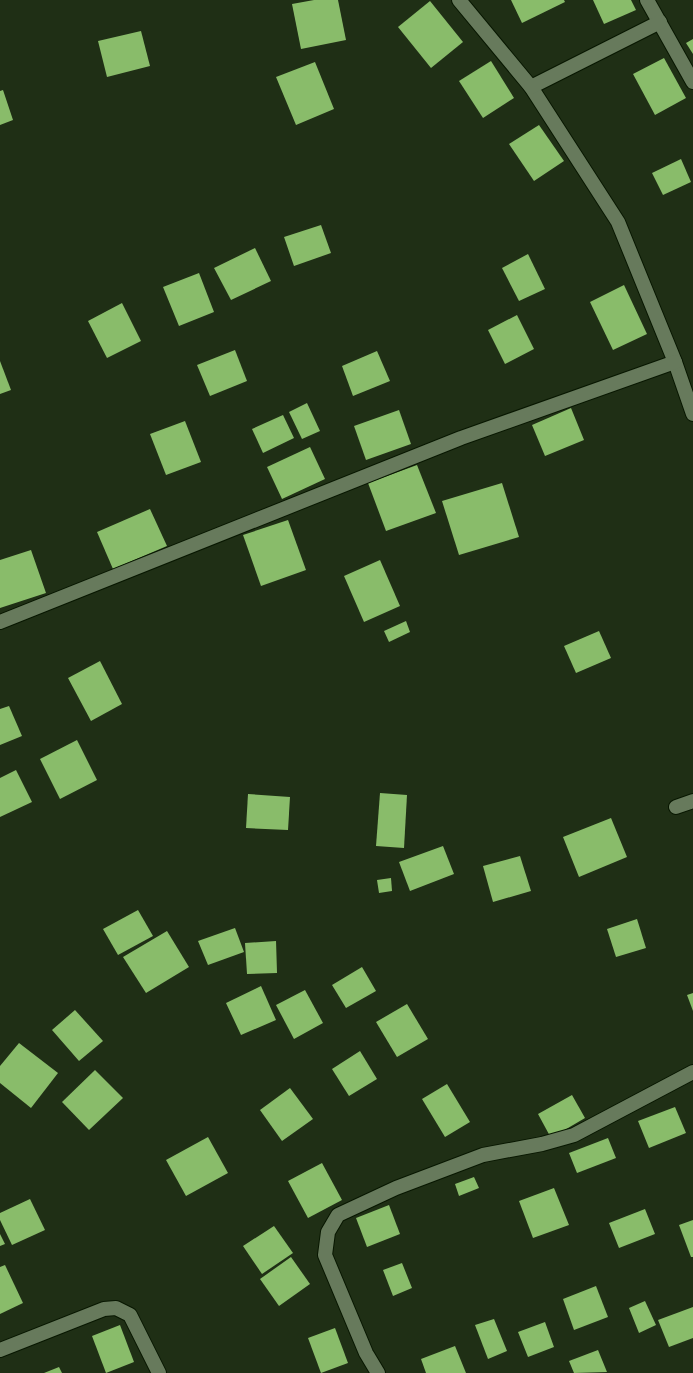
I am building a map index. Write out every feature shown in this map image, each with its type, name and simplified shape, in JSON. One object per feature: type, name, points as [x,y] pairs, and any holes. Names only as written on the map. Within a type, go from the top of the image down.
[{"type":"street","points":[[458,0],[531,87],[618,222],[675,362],[693,414]]},
{"type":"street","points":[[647,0],[693,82]]},
{"type":"street","points":[[531,87],[660,22]]},
{"type":"street","points":[[0,622],[461,438],[675,362]]},
{"type":"street","points":[[676,807],[693,801]]},
{"type":"street","points":[[378,1373],[366,1353],[325,1255],[328,1232],[338,1215],[396,1188],[483,1155],[542,1144],[574,1135],[693,1072]]},
{"type":"street","points":[[0,1350],[104,1309],[116,1308],[130,1315],[159,1373]]},
{"type":"building","points":[[314,0],[338,0],[346,40],[301,49],[292,4]]},
{"type":"building","points":[[511,0],[564,0],[565,2],[522,23]]},
{"type":"building","points":[[593,0],[631,0],[636,10],[604,24]]},
{"type":"building","points":[[430,1],[463,42],[431,68],[398,27]]},
{"type":"building","points":[[141,31],[150,66],[107,77],[98,41]]},
{"type":"building","points":[[693,39],[693,54],[686,43]]},
{"type":"building","points":[[664,58],[686,98],[655,115],[633,74]]},
{"type":"building","points":[[491,61],[514,98],[483,118],[459,81]]},
{"type":"building","points":[[315,62],[334,109],[296,125],[276,77]]},
{"type":"building","points":[[3,90],[13,120],[0,125],[0,91]]},
{"type":"building","points":[[539,125],[564,161],[534,181],[509,144]]},
{"type":"building","points":[[681,159],[691,182],[663,195],[652,173]]},
{"type":"building","points":[[321,225],[331,253],[294,266],[284,237]]},
{"type":"building","points":[[255,248],[271,281],[231,300],[214,268]]},
{"type":"building","points":[[528,254],[545,289],[519,301],[502,268]]},
{"type":"building","points":[[199,273],[214,312],[179,326],[163,287]]},
{"type":"building","points":[[624,285],[647,334],[613,350],[590,302]]},
{"type":"building","points":[[122,303],[141,341],[107,358],[88,321]]},
{"type":"building","points":[[517,315],[534,349],[505,364],[488,330]]},
{"type":"building","points":[[235,350],[247,381],[210,396],[197,365]]},
{"type":"building","points":[[377,351],[390,381],[353,396],[342,366]]},
{"type":"building","points":[[0,361],[11,390],[0,394]]},
{"type":"building","points":[[307,403],[320,431],[302,439],[289,412]]},
{"type":"building","points":[[571,408],[584,440],[545,456],[532,425]]},
{"type":"building","points":[[399,410],[411,444],[366,460],[354,426]]},
{"type":"building","points":[[283,415],[294,438],[263,453],[252,429]]},
{"type":"building","points":[[185,421],[201,462],[166,475],[150,434]]},
{"type":"building","points":[[310,447],[325,479],[282,499],[267,467]]},
{"type":"building","points":[[417,465],[436,513],[386,531],[368,483]]},
{"type":"building","points":[[502,483],[519,537],[459,555],[442,501]]},
{"type":"building","points":[[150,509],[167,546],[113,569],[97,532]]},
{"type":"building","points":[[288,520],[306,570],[261,586],[243,535]]},
{"type":"building","points":[[31,550],[46,593],[0,608],[0,560]]},
{"type":"building","points":[[380,560],[400,606],[364,622],[344,576]]},
{"type":"building","points":[[406,621],[410,632],[389,642],[384,631]]},
{"type":"building","points":[[599,631],[611,658],[576,673],[564,646]]},
{"type":"building","points":[[100,661],[122,704],[91,721],[68,678]]},
{"type":"building","points":[[9,706],[22,736],[0,745],[0,709]]},
{"type":"building","points":[[77,740],[97,780],[60,799],[40,759]]},
{"type":"building","points":[[16,770],[32,802],[0,817],[0,778]]},
{"type":"building","points":[[380,793],[407,795],[404,848],[376,846]]},
{"type":"building","points":[[248,794],[290,797],[288,830],[246,828]]},
{"type":"building","points":[[611,818],[627,857],[579,877],[563,837]]},
{"type":"building","points":[[443,846],[454,874],[410,891],[399,862]]},
{"type":"building","points":[[520,856],[531,891],[493,902],[483,866]]},
{"type":"building","points":[[391,878],[392,891],[379,893],[377,880]]},
{"type":"building","points":[[138,910],[153,936],[118,955],[103,929]]},
{"type":"building","points":[[637,919],[646,948],[616,957],[607,929]]},
{"type":"building","points":[[235,928],[244,952],[208,965],[198,941]]},
{"type":"building","points":[[167,931],[189,967],[146,993],[123,957]]},
{"type":"building","points":[[276,941],[277,973],[247,974],[245,943]]},
{"type":"building","points":[[362,967],[376,991],[346,1008],[332,985]]},
{"type":"building","points":[[261,986],[276,1020],[241,1035],[226,1003]]},
{"type":"building","points":[[305,990],[323,1023],[294,1039],[276,1005]]},
{"type":"building","points":[[693,993],[693,1011],[687,995]]},
{"type":"building","points":[[407,1004],[428,1039],[397,1057],[376,1022]]},
{"type":"building","points":[[75,1010],[103,1041],[79,1061],[52,1030]]},
{"type":"building","points":[[19,1043],[58,1073],[31,1108],[0,1083],[0,1066]]},
{"type":"building","points":[[360,1051],[377,1079],[349,1096],[332,1069]]},
{"type":"building","points":[[95,1070],[123,1098],[89,1130],[62,1102]]},
{"type":"building","points":[[447,1084],[470,1122],[445,1137],[422,1099]]},
{"type":"building","points":[[290,1088],[313,1119],[282,1141],[260,1110]]},
{"type":"building","points":[[572,1095],[585,1118],[551,1138],[538,1114]]},
{"type":"building","points":[[675,1107],[686,1133],[649,1148],[638,1121]]},
{"type":"building","points":[[208,1137],[228,1173],[186,1196],[166,1160]]},
{"type":"building","points":[[608,1138],[616,1158],[577,1173],[569,1153]]},
{"type":"building","points":[[322,1163],[342,1200],[308,1218],[288,1181]]},
{"type":"building","points":[[474,1177],[479,1188],[459,1196],[455,1184]]},
{"type":"building","points":[[554,1188],[569,1225],[533,1238],[519,1201]]},
{"type":"building","points":[[30,1199],[45,1230],[12,1245],[0,1220],[0,1213]]},
{"type":"building","points":[[389,1205],[400,1234],[367,1247],[356,1218]]},
{"type":"building","points":[[645,1209],[655,1234],[619,1248],[609,1223]]},
{"type":"building","points":[[693,1220],[693,1257],[691,1257],[679,1225]]},
{"type":"building","points":[[274,1226],[293,1253],[262,1274],[243,1246]]},
{"type":"building","points":[[0,1234],[5,1244],[0,1246]]},
{"type":"building","points":[[291,1257],[310,1284],[279,1306],[260,1279]]},
{"type":"building","points":[[402,1263],[412,1288],[393,1296],[383,1270]]},
{"type":"building","points":[[5,1265],[23,1303],[0,1314],[0,1267]]},
{"type":"building","points":[[596,1286],[608,1317],[574,1330],[563,1299]]},
{"type":"building","points":[[645,1301],[656,1325],[639,1333],[629,1308]]},
{"type":"building","points":[[693,1307],[693,1338],[669,1347],[658,1320]]},
{"type":"building","points":[[494,1319],[507,1351],[488,1359],[475,1325]]},
{"type":"building","points":[[545,1322],[554,1347],[528,1357],[518,1332]]},
{"type":"building","points":[[120,1325],[134,1362],[106,1373],[92,1336]]},
{"type":"building","points":[[335,1328],[348,1363],[321,1373],[308,1338]]},
{"type":"building","points":[[455,1346],[466,1373],[426,1373],[421,1359]]},
{"type":"building","points":[[598,1350],[607,1372],[574,1373],[569,1361]]},
{"type":"building","points":[[59,1367],[62,1373],[44,1373]]}]
